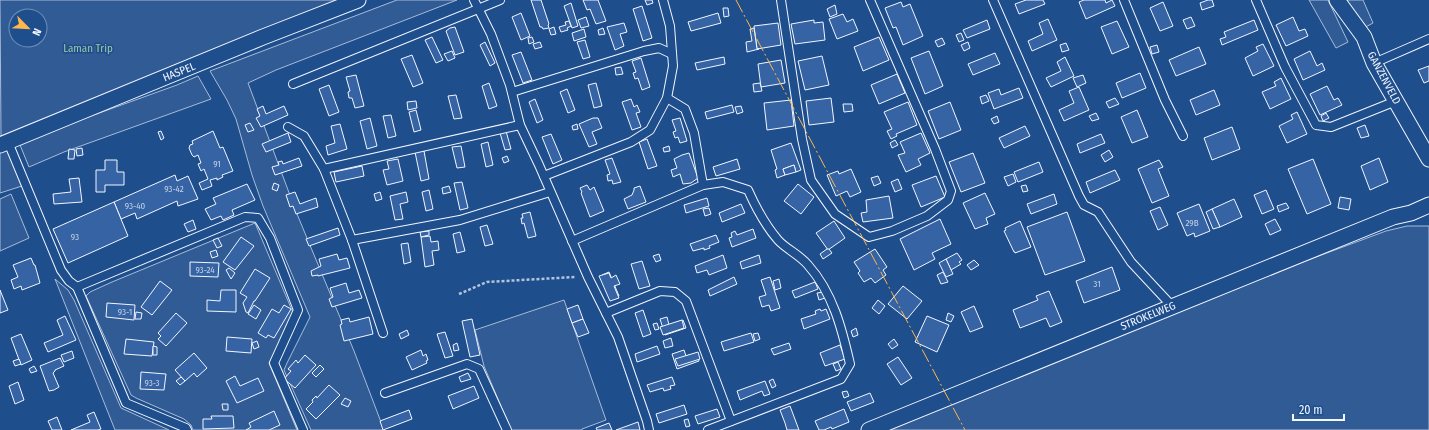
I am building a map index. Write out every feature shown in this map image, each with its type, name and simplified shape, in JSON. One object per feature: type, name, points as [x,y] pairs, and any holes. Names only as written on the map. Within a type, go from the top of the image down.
[{"type":"street","name":"HASPEL","points":[[4,144],[263,37],[358,0]]},
{"type":"street","name":"GANZENVELD","points":[[1337,0],[1364,38],[1374,63],[1429,159]]},
{"type":"street","name":"STROKELWEG","points":[[869,430],[1393,217],[1411,213],[1429,205]]},
{"type":"lane","points":[[474,0],[490,34],[512,92],[520,125],[588,277],[618,337],[649,430]]},
{"type":"lane","points":[[292,84],[500,0]]},
{"type":"lane","points":[[544,176],[631,142],[650,130],[667,98],[673,66],[670,26],[663,0]]},
{"type":"lane","points":[[781,0],[802,139],[811,180],[835,214],[869,237],[892,231],[927,216],[948,200],[951,191],[932,142],[870,0]]},
{"type":"lane","points":[[993,0],[1078,196],[1084,205],[1098,212],[1131,262],[1172,306]]},
{"type":"lane","points":[[1124,0],[1165,100],[1183,136]]},
{"type":"lane","points":[[1256,0],[1285,67],[1316,125],[1331,127],[1396,101]]},
{"type":"lane","points":[[1374,63],[1429,38]]},
{"type":"lane","points":[[512,92],[644,51],[659,48],[672,54]]},
{"type":"lane","points":[[667,98],[685,109],[694,133],[703,185]]},
{"type":"lane","points":[[324,169],[520,125]]},
{"type":"lane","points":[[288,127],[304,136],[324,169],[352,240],[384,333]]},
{"type":"lane","points":[[4,144],[61,270],[69,281],[77,287],[126,403],[186,428],[187,430]]},
{"type":"lane","points":[[572,241],[703,185],[723,182],[748,190],[759,214],[778,240],[808,264],[829,294],[844,337],[850,364],[841,379],[708,430]]},
{"type":"lane","points":[[352,240],[460,220],[550,192]]},
{"type":"lane","points":[[77,287],[245,217],[258,218],[270,238],[298,310],[274,363],[303,430]]},
{"type":"lane","points":[[606,313],[660,291],[675,292],[686,301],[731,421]]},
{"type":"lane","points":[[385,393],[466,364],[479,369],[507,430]]},
{"type":"path","points":[[459,294],[487,282],[588,277]]},
{"type":"shaded area","name":"Laman Trip","points":[[0,0],[345,0],[1,137]]},
{"type":"shaded area","points":[[397,0],[457,0],[276,70],[248,83],[297,214],[354,351],[384,430],[311,430],[284,370],[310,317],[263,206],[252,175],[236,119],[210,71]]},
{"type":"shaded area","points":[[1309,0],[1328,0],[1348,42],[1336,48]]},
{"type":"shaded area","points":[[1345,0],[1363,0],[1373,23],[1360,30]]},
{"type":"shaded area","points":[[198,76],[211,99],[64,152],[29,167],[20,145],[77,121]]},
{"type":"shaded area","points":[[9,149],[22,186],[0,193],[0,153]]},
{"type":"shaded area","points":[[11,194],[29,238],[0,251],[0,199]]},
{"type":"shaded area","points":[[255,223],[294,315],[269,363],[297,430],[193,430],[191,425],[184,419],[131,395],[86,296],[90,292],[112,282]]},
{"type":"shaded area","points":[[1407,226],[1429,226],[1429,430],[884,430],[1203,299],[1386,231]]},
{"type":"shaded area","points":[[55,279],[68,290],[74,300],[121,408],[169,430],[115,430]]},
{"type":"shaded area","points":[[564,300],[606,420],[582,430],[511,430],[484,366],[475,330]]},
{"type":"building","points":[[531,0],[541,0],[549,28],[543,29],[540,27]]},
{"type":"building","points":[[583,0],[598,0],[606,21],[596,24],[590,9],[587,10]]},
{"type":"building","points":[[645,0],[652,0],[653,3],[647,5]]},
{"type":"building","points":[[1026,0],[1043,0],[1045,4],[1019,14],[1015,4]]},
{"type":"building","points":[[1084,0],[1105,0],[1106,3],[1112,0],[1115,6],[1086,19],[1079,2]]},
{"type":"building","points":[[1212,0],[1214,6],[1202,10],[1200,3]]},
{"type":"building","points":[[901,2],[903,7],[910,4],[923,36],[903,45],[896,27],[893,28],[885,8]]},
{"type":"building","points":[[1163,2],[1173,26],[1160,31],[1150,8]]},
{"type":"building","points":[[571,3],[578,26],[572,28],[564,6]]},
{"type":"building","points":[[835,5],[837,14],[830,17],[827,9]]},
{"type":"building","points":[[642,6],[652,38],[643,41],[633,9]]},
{"type":"building","points":[[723,8],[728,8],[729,16],[724,17]]},
{"type":"building","points":[[521,13],[530,36],[521,40],[512,17]]},
{"type":"building","points":[[718,13],[721,23],[691,31],[688,22]]},
{"type":"building","points":[[843,14],[847,22],[853,19],[858,31],[837,39],[829,19]]},
{"type":"building","points":[[586,17],[589,26],[581,28],[578,20]]},
{"type":"building","points":[[1191,17],[1195,26],[1187,29],[1183,20]]},
{"type":"building","points":[[1293,17],[1299,31],[1305,29],[1308,36],[1286,46],[1276,25]]},
{"type":"building","points":[[1048,19],[1057,40],[1032,51],[1028,41],[1043,34],[1039,23]]},
{"type":"building","points":[[814,20],[814,23],[823,22],[825,40],[795,44],[791,24]]},
{"type":"building","points":[[987,20],[990,29],[967,38],[963,30]]},
{"type":"building","points":[[1254,20],[1258,30],[1222,45],[1220,39],[1226,37],[1224,32]]},
{"type":"building","points":[[569,21],[571,26],[567,28],[568,30],[561,32],[559,27],[566,25],[565,22]]},
{"type":"building","points":[[1117,21],[1129,47],[1112,54],[1101,27]]},
{"type":"building","points":[[624,23],[627,32],[620,34],[624,46],[615,50],[607,27]]},
{"type":"building","points":[[778,23],[781,45],[757,49],[754,26]]},
{"type":"building","points":[[455,27],[464,52],[455,55],[446,31]]},
{"type":"building","points":[[554,27],[556,34],[551,35],[549,29]]},
{"type":"building","points":[[603,28],[605,34],[599,35],[598,30]]},
{"type":"building","points":[[754,28],[757,49],[759,49],[747,52],[746,42],[752,41],[750,29]]},
{"type":"building","points":[[584,29],[586,37],[574,41],[572,33]]},
{"type":"building","points":[[961,33],[964,40],[959,42],[956,35]]},
{"type":"building","points":[[432,37],[443,60],[436,63],[425,40]]},
{"type":"building","points":[[532,37],[534,42],[529,44],[528,38]]},
{"type":"building","points":[[879,37],[889,60],[863,71],[854,47]]},
{"type":"building","points":[[942,38],[945,44],[938,47],[935,41]]},
{"type":"building","points":[[585,40],[590,57],[583,59],[577,42]]},
{"type":"building","points":[[485,42],[495,63],[490,66],[480,45]]},
{"type":"building","points":[[540,42],[542,47],[535,49],[533,44]]},
{"type":"building","points":[[968,42],[970,48],[964,51],[961,45]]},
{"type":"building","points":[[1066,43],[1069,50],[1062,52],[1060,45]]},
{"type":"building","points":[[1263,44],[1274,66],[1253,76],[1245,58],[1258,51],[1256,47]]},
{"type":"building","points":[[1157,45],[1159,52],[1152,54],[1150,47]]},
{"type":"building","points":[[1199,47],[1206,64],[1176,76],[1169,60]]},
{"type":"building","points":[[452,51],[455,58],[448,61],[444,54]]},
{"type":"building","points":[[929,51],[943,86],[925,94],[911,58]]},
{"type":"building","points":[[1310,51],[1317,66],[1322,63],[1325,70],[1303,80],[1294,59]]},
{"type":"building","points":[[521,52],[532,80],[523,83],[512,55]]},
{"type":"building","points":[[995,53],[1000,64],[973,75],[968,64]]},
{"type":"building","points":[[412,55],[423,83],[413,87],[401,59]]},
{"type":"building","points":[[822,56],[829,85],[805,90],[798,61]]},
{"type":"building","points":[[724,57],[725,64],[697,70],[695,63]]},
{"type":"building","points":[[1065,57],[1074,76],[1051,87],[1046,78],[1061,71],[1057,62]]},
{"type":"building","points":[[641,58],[650,87],[642,90],[638,78],[635,79],[633,73],[636,72],[632,61]]},
{"type":"building","points":[[781,60],[785,83],[761,87],[758,64]]},
{"type":"building","points":[[1429,66],[1429,81],[1424,83],[1418,70]]},
{"type":"building","points":[[621,67],[623,74],[616,75],[615,68]]},
{"type":"building","points":[[1140,73],[1146,88],[1122,98],[1116,83]]},
{"type":"building","points":[[897,74],[905,93],[879,104],[871,85]]},
{"type":"building","points":[[356,75],[364,106],[355,108],[352,98],[349,98],[348,92],[350,91],[346,77]]},
{"type":"building","points":[[1083,75],[1086,83],[1077,87],[1073,78]]},
{"type":"building","points":[[1281,78],[1291,99],[1270,109],[1262,92],[1276,86],[1274,82]]},
{"type":"building","points":[[489,83],[497,106],[489,109],[482,86]]},
{"type":"building","points":[[596,83],[602,106],[594,108],[588,85]]},
{"type":"building","points":[[760,83],[762,91],[754,92],[753,84]]},
{"type":"building","points":[[329,85],[339,112],[329,116],[319,89]]},
{"type":"building","points":[[1327,86],[1334,100],[1338,98],[1342,105],[1320,115],[1310,94]]},
{"type":"building","points":[[1079,87],[1089,110],[1064,121],[1059,110],[1074,103],[1069,91]]},
{"type":"building","points":[[1019,88],[1023,98],[994,109],[988,93],[999,89],[1001,95]]},
{"type":"building","points":[[567,89],[575,110],[568,113],[560,92]]},
{"type":"building","points":[[1214,90],[1220,105],[1196,115],[1190,100]]},
{"type":"building","points":[[456,95],[462,118],[454,119],[448,96]]},
{"type":"building","points":[[986,95],[989,101],[982,104],[980,97]]},
{"type":"building","points":[[831,98],[834,122],[809,125],[806,101]]},
{"type":"building","points":[[1115,98],[1119,104],[1109,108],[1106,102]]},
{"type":"building","points":[[535,99],[543,120],[537,123],[529,102]]},
{"type":"building","points":[[631,99],[634,107],[637,105],[640,112],[636,113],[641,127],[632,130],[622,102]]},
{"type":"building","points":[[791,100],[794,126],[767,130],[764,103]]},
{"type":"building","points":[[416,101],[417,108],[408,110],[407,102]]},
{"type":"building","points":[[908,102],[917,125],[896,134],[897,136],[891,139],[887,131],[892,129],[884,112]]},
{"type":"building","points":[[950,102],[961,130],[939,139],[928,111]]},
{"type":"building","points":[[843,104],[852,104],[853,111],[844,112]]},
{"type":"building","points":[[732,105],[734,112],[707,119],[705,112]]},
{"type":"building","points":[[263,106],[266,114],[284,106],[288,115],[261,127],[256,118],[260,116],[257,109]]},
{"type":"building","points":[[741,106],[743,112],[737,114],[735,107]]},
{"type":"building","points":[[416,110],[421,130],[414,132],[409,112]]},
{"type":"building","points":[[1137,110],[1148,137],[1132,143],[1121,117]]},
{"type":"building","points":[[1297,112],[1307,134],[1287,143],[1279,126],[1293,119],[1291,115]]},
{"type":"building","points":[[1096,113],[1099,119],[1092,121],[1089,116]]},
{"type":"building","points":[[1326,113],[1329,118],[1323,121],[1321,116]]},
{"type":"building","points":[[391,115],[396,136],[388,138],[383,116]]},
{"type":"building","points":[[997,116],[999,122],[994,124],[991,119]]},
{"type":"building","points":[[370,118],[377,146],[367,149],[360,121]]},
{"type":"building","points":[[593,118],[598,118],[602,128],[592,132],[597,144],[589,147],[579,124]]},
{"type":"building","points":[[680,118],[687,141],[680,143],[678,137],[675,138],[673,132],[676,131],[672,120]]},
{"type":"building","points":[[250,123],[254,130],[248,132],[245,125]]},
{"type":"building","points":[[340,124],[347,149],[328,155],[326,146],[335,143],[331,126]]},
{"type":"building","points":[[577,124],[578,129],[573,130],[572,126]]},
{"type":"building","points":[[1365,125],[1369,136],[1361,138],[1357,128]]},
{"type":"building","points":[[1025,126],[1030,136],[1004,148],[999,138]]},
{"type":"building","points":[[1232,127],[1240,149],[1212,160],[1204,138]]},
{"type":"building","points":[[161,131],[164,138],[161,140],[158,132]]},
{"type":"building","points":[[213,131],[220,148],[223,147],[233,171],[222,175],[223,177],[217,180],[217,178],[210,180],[212,186],[202,190],[199,183],[208,179],[204,169],[201,171],[198,164],[201,163],[198,155],[194,157],[189,148],[190,145],[193,144],[192,141]]},
{"type":"building","points":[[506,131],[511,149],[505,150],[500,133]]},
{"type":"building","points":[[288,133],[291,142],[266,152],[262,144]]},
{"type":"building","points":[[921,133],[930,153],[918,159],[921,165],[906,172],[898,155],[905,153],[900,142]]},
{"type":"building","points":[[551,134],[562,160],[553,164],[542,137]]},
{"type":"building","points":[[1101,134],[1105,143],[1080,153],[1077,144]]},
{"type":"building","points":[[647,139],[657,166],[648,169],[639,142]]},
{"type":"building","points":[[895,140],[898,145],[892,148],[890,143]]},
{"type":"building","points":[[488,142],[493,165],[486,167],[481,144]]},
{"type":"building","points":[[791,143],[801,170],[796,172],[794,165],[783,169],[785,175],[777,178],[775,170],[777,169],[771,150]]},
{"type":"building","points":[[461,146],[465,167],[457,168],[452,147]]},
{"type":"building","points":[[669,146],[670,151],[664,152],[663,148]]},
{"type":"building","points":[[82,148],[83,155],[77,156],[76,149]]},
{"type":"building","points":[[69,149],[75,150],[74,159],[68,159]]},
{"type":"building","points":[[1109,150],[1113,157],[1105,162],[1101,155]]},
{"type":"building","points":[[424,151],[429,179],[421,181],[415,152]]},
{"type":"building","points":[[689,153],[698,178],[691,183],[683,184],[680,174],[673,177],[671,170],[677,168],[674,159]]},
{"type":"building","points":[[973,153],[985,183],[961,192],[949,162]]},
{"type":"building","points":[[507,156],[509,161],[504,163],[502,158]]},
{"type":"building","points":[[299,158],[302,166],[275,175],[272,167],[279,165],[278,162],[282,161],[283,164]]},
{"type":"building","points":[[612,158],[621,182],[613,184],[612,180],[608,181],[607,175],[610,174],[605,160]]},
{"type":"building","points":[[1379,158],[1388,182],[1370,190],[1361,166]]},
{"type":"building","points":[[398,159],[403,181],[387,185],[383,170],[389,169],[387,161]]},
{"type":"building","points":[[737,159],[740,169],[716,176],[713,167]]},
{"type":"building","points":[[1313,159],[1331,204],[1307,214],[1288,169]]},
{"type":"building","points":[[105,160],[117,160],[117,172],[124,172],[124,185],[105,185],[105,192],[96,192],[96,170],[105,170]]},
{"type":"building","points":[[1159,160],[1163,167],[1158,169],[1169,196],[1152,203],[1138,169]]},
{"type":"building","points":[[1039,162],[1043,172],[1018,182],[1014,172]]},
{"type":"building","points":[[794,165],[796,172],[785,175],[783,169]]},
{"type":"building","points":[[362,166],[364,176],[336,182],[334,172]]},
{"type":"building","points":[[851,169],[861,192],[850,197],[847,191],[836,196],[827,175],[838,171],[839,174]]},
{"type":"building","points":[[1115,170],[1120,180],[1090,193],[1086,182]]},
{"type":"building","points":[[1013,174],[1016,182],[1008,186],[1004,177]]},
{"type":"building","points":[[175,175],[177,181],[188,176],[198,199],[178,206],[177,201],[137,219],[135,213],[121,219],[114,202]]},
{"type":"building","points":[[878,176],[881,183],[874,186],[871,178]]},
{"type":"building","points":[[936,176],[945,197],[921,207],[912,185]]},
{"type":"building","points":[[79,178],[82,202],[54,204],[53,194],[71,192],[69,179]]},
{"type":"building","points":[[898,179],[902,189],[895,192],[891,182]]},
{"type":"building","points":[[462,182],[468,208],[460,210],[454,183]]},
{"type":"building","points":[[274,183],[279,185],[277,191],[272,189]]},
{"type":"building","points":[[247,184],[255,200],[232,210],[234,215],[223,220],[221,216],[211,220],[205,209],[216,204],[213,198]]},
{"type":"building","points":[[798,184],[814,197],[801,214],[784,201]]},
{"type":"building","points":[[587,185],[590,190],[594,187],[604,211],[590,217],[580,188]]},
{"type":"building","points":[[1026,185],[1028,191],[1023,192],[1021,186]]},
{"type":"building","points":[[449,186],[451,192],[443,194],[442,188]]},
{"type":"building","points":[[640,186],[646,202],[628,209],[624,199],[632,195],[634,188]]},
{"type":"building","points":[[429,190],[433,209],[426,211],[422,192]]},
{"type":"building","points":[[1266,190],[1274,209],[1262,214],[1254,195]]},
{"type":"building","points":[[295,192],[300,204],[316,198],[318,207],[296,214],[293,206],[290,207],[286,195]]},
{"type":"building","points":[[380,192],[382,199],[376,201],[374,194]]},
{"type":"building","points":[[406,192],[408,202],[400,204],[403,219],[395,220],[390,196]]},
{"type":"building","points":[[985,193],[995,214],[986,218],[988,224],[975,229],[963,203]]},
{"type":"building","points":[[1054,194],[1057,204],[1031,214],[1027,204]]},
{"type":"building","points":[[889,196],[893,218],[863,222],[861,213],[867,212],[866,200]]},
{"type":"building","points":[[1340,197],[1351,199],[1349,210],[1338,208]]},
{"type":"building","points":[[707,198],[709,206],[686,213],[684,205]]},
{"type":"building","points":[[1234,199],[1242,217],[1220,227],[1212,209]]},
{"type":"building","points":[[114,202],[128,236],[68,263],[53,229]]},
{"type":"building","points":[[1286,203],[1289,208],[1279,212],[1277,206]]},
{"type":"building","points":[[741,204],[745,213],[722,222],[719,213]]},
{"type":"building","points":[[1199,204],[1210,231],[1195,237],[1194,233],[1187,236],[1177,213]]},
{"type":"building","points":[[1160,207],[1168,225],[1158,230],[1150,211]]},
{"type":"building","points":[[709,208],[711,214],[705,216],[703,209]]},
{"type":"building","points":[[1212,209],[1220,227],[1213,229],[1206,212]]},
{"type":"building","points":[[530,212],[536,236],[528,238],[521,218],[523,218],[522,214]]},
{"type":"building","points":[[1067,212],[1085,261],[1045,275],[1027,227]]},
{"type":"building","points":[[940,219],[951,244],[932,253],[935,259],[914,270],[900,239]]},
{"type":"building","points":[[1275,219],[1281,230],[1270,235],[1265,224]]},
{"type":"building","points":[[193,220],[196,229],[188,232],[184,224]]},
{"type":"building","points":[[834,221],[845,238],[828,250],[816,233]]},
{"type":"building","points":[[1020,221],[1031,247],[1015,253],[1004,231],[1006,230],[1005,228]]},
{"type":"building","points":[[487,225],[493,244],[485,246],[480,227]]},
{"type":"building","points":[[338,228],[340,235],[309,246],[306,239]]},
{"type":"building","points":[[753,229],[756,238],[732,247],[729,238],[732,237],[731,233],[735,231],[737,235]]},
{"type":"building","points":[[429,231],[429,235],[421,237],[420,232]]},
{"type":"building","points":[[460,232],[465,251],[457,253],[453,234]]},
{"type":"building","points":[[716,235],[719,242],[709,246],[710,248],[693,251],[690,244]]},
{"type":"building","points":[[430,236],[431,242],[438,241],[439,250],[432,251],[434,265],[425,267],[421,237]]},
{"type":"building","points":[[241,237],[254,246],[235,270],[223,262]]},
{"type":"building","points":[[218,238],[222,246],[217,248],[213,240]]},
{"type":"building","points":[[408,243],[411,262],[404,264],[401,244]]},
{"type":"building","points":[[829,249],[832,253],[823,259],[820,254]]},
{"type":"building","points":[[875,249],[887,267],[883,270],[886,275],[875,283],[871,278],[864,282],[858,273],[860,271],[854,262]]},
{"type":"building","points":[[216,250],[218,256],[212,258],[210,252]]},
{"type":"building","points":[[957,253],[962,260],[959,262],[961,264],[951,270],[946,259]]},
{"type":"building","points":[[337,254],[339,260],[347,258],[350,268],[318,276],[312,276],[311,271],[321,266],[319,259]]},
{"type":"building","points":[[659,254],[661,260],[656,262],[653,256]]},
{"type":"building","points":[[723,255],[727,268],[709,275],[707,270],[697,273],[695,266]]},
{"type":"building","points":[[759,255],[761,263],[742,269],[740,262]]},
{"type":"building","points":[[31,258],[35,265],[40,283],[22,290],[21,286],[14,289],[11,280],[18,277],[13,265]]},
{"type":"building","points":[[946,259],[953,274],[946,277],[939,263]]},
{"type":"building","points":[[974,260],[979,265],[971,270],[967,265]]},
{"type":"building","points":[[642,261],[650,286],[639,289],[631,264]]},
{"type":"building","points":[[190,262],[219,263],[218,277],[190,276]]},
{"type":"building","points":[[1112,267],[1120,290],[1084,303],[1076,281]]},
{"type":"building","points":[[229,268],[235,273],[231,279],[226,270]]},
{"type":"building","points":[[255,269],[270,278],[254,301],[248,313],[246,312],[243,303],[247,297],[240,293]]},
{"type":"building","points":[[609,272],[619,296],[611,299],[602,275]]},
{"type":"building","points":[[943,272],[948,282],[941,284],[937,275]]},
{"type":"building","points":[[609,273],[611,278],[616,275],[620,284],[614,286],[619,298],[610,301],[599,276]]},
{"type":"building","points":[[734,277],[737,284],[710,296],[708,290]]},
{"type":"building","points":[[770,277],[780,308],[771,311],[769,305],[762,307],[759,297],[766,295],[761,280]]},
{"type":"building","points":[[779,279],[781,288],[775,290],[773,281]]},
{"type":"building","points":[[160,281],[172,290],[152,315],[141,307]]},
{"type":"building","points":[[815,282],[818,289],[795,298],[792,291]]},
{"type":"building","points":[[346,283],[349,293],[359,290],[362,298],[332,307],[329,299],[333,297],[330,288]]},
{"type":"building","points":[[903,286],[922,301],[907,319],[888,304]]},
{"type":"building","points":[[0,290],[8,310],[0,313]]},
{"type":"building","points":[[221,290],[236,290],[236,312],[207,311],[207,300],[220,301]]},
{"type":"building","points":[[1049,291],[1062,322],[1050,327],[1046,318],[1020,328],[1013,310],[1038,300],[1036,296]]},
{"type":"building","points":[[823,292],[825,298],[819,300],[817,293]]},
{"type":"building","points":[[878,300],[885,306],[879,314],[872,308]]},
{"type":"building","points":[[107,303],[135,305],[134,320],[106,317]]},
{"type":"building","points":[[254,305],[261,310],[256,319],[248,314]]},
{"type":"building","points":[[284,305],[291,309],[274,338],[268,335],[266,338],[258,333],[272,309],[279,313]]},
{"type":"building","points":[[578,305],[583,319],[572,323],[567,309]]},
{"type":"building","points":[[974,306],[983,327],[970,332],[961,312]]},
{"type":"building","points":[[820,309],[821,311],[826,309],[830,319],[804,329],[801,319],[816,314],[815,311]]},
{"type":"building","points":[[643,310],[651,334],[643,337],[635,313]]},
{"type":"building","points":[[136,312],[142,313],[141,319],[135,319]]},
{"type":"building","points":[[176,313],[187,323],[166,346],[158,339],[161,336],[158,333]]},
{"type":"building","points":[[948,313],[954,316],[951,322],[946,320]]},
{"type":"building","points":[[65,316],[76,340],[48,352],[44,343],[63,335],[57,320]]},
{"type":"building","points":[[927,316],[949,325],[937,352],[915,342]]},
{"type":"building","points":[[369,317],[373,334],[344,341],[340,325],[342,324],[341,320],[349,318],[350,322]]},
{"type":"building","points":[[667,317],[669,325],[683,320],[686,328],[665,335],[660,319]]},
{"type":"building","points":[[472,319],[480,355],[470,357],[462,321]]},
{"type":"building","points":[[583,319],[589,333],[578,337],[572,323]]},
{"type":"building","points":[[682,320],[684,328],[663,335],[660,327]]},
{"type":"building","points":[[657,323],[659,329],[655,330],[653,324]]},
{"type":"building","points":[[856,328],[858,335],[853,337],[851,331]]},
{"type":"building","points":[[407,330],[409,335],[401,339],[399,334]]},
{"type":"building","points":[[445,332],[453,356],[445,358],[437,334]]},
{"type":"building","points":[[751,333],[754,342],[724,351],[721,342]]},
{"type":"building","points":[[758,333],[760,339],[755,341],[753,334]]},
{"type":"building","points":[[21,334],[32,360],[21,365],[11,338]]},
{"type":"building","points":[[227,337],[252,339],[251,353],[226,351]]},
{"type":"building","points":[[671,338],[673,346],[665,348],[663,341]]},
{"type":"building","points":[[126,339],[154,342],[152,356],[124,354]]},
{"type":"building","points":[[894,339],[898,345],[892,349],[888,344]]},
{"type":"building","points":[[257,341],[259,347],[254,349],[252,343]]},
{"type":"building","points":[[457,343],[459,350],[454,351],[453,345]]},
{"type":"building","points":[[789,343],[791,349],[774,355],[771,349]]},
{"type":"building","points":[[840,345],[845,359],[825,366],[820,353]]},
{"type":"building","points":[[153,346],[157,347],[157,355],[153,355]]},
{"type":"building","points":[[657,346],[660,354],[637,362],[635,354]]},
{"type":"building","points":[[421,350],[423,356],[426,354],[428,360],[426,361],[427,363],[412,370],[406,357]]},
{"type":"building","points":[[684,350],[686,356],[697,353],[699,361],[677,369],[672,354]]},
{"type":"building","points":[[72,351],[74,358],[64,362],[61,355]]},
{"type":"building","points":[[698,352],[700,359],[678,366],[675,359]]},
{"type":"building","points":[[194,353],[207,368],[197,377],[194,373],[185,381],[175,370]]},
{"type":"building","points":[[305,355],[316,365],[295,388],[284,379],[291,371],[288,369],[296,360],[298,363]]},
{"type":"building","points":[[898,357],[912,378],[901,385],[887,364]]},
{"type":"building","points":[[60,358],[64,366],[55,370],[53,373],[59,387],[49,391],[40,366]]},
{"type":"building","points":[[19,359],[21,364],[15,366],[13,361]]},
{"type":"building","points":[[838,362],[841,369],[836,371],[833,364]]},
{"type":"building","points":[[320,365],[324,369],[316,377],[312,373]]},
{"type":"building","points":[[34,366],[37,371],[31,373],[29,369]]},
{"type":"building","points":[[141,372],[166,374],[164,390],[140,389]]},
{"type":"building","points":[[468,373],[471,379],[461,382],[459,377]]},
{"type":"building","points":[[235,376],[240,386],[258,378],[264,391],[237,403],[226,381]]},
{"type":"building","points":[[181,377],[185,381],[180,385],[176,381]]},
{"type":"building","points":[[672,377],[675,385],[670,386],[671,389],[664,391],[663,388],[650,392],[647,385]]},
{"type":"building","points":[[773,379],[776,386],[772,388],[769,381]]},
{"type":"building","points":[[765,381],[770,394],[764,396],[762,391],[740,400],[737,391]]},
{"type":"building","points":[[18,382],[24,400],[15,404],[9,386]]},
{"type":"building","points":[[329,385],[340,395],[316,419],[306,409],[313,402],[312,400],[316,396],[317,398]]},
{"type":"building","points":[[474,386],[479,398],[453,409],[448,396]]},
{"type":"building","points":[[847,391],[849,396],[844,398],[842,392]]},
{"type":"building","points":[[870,393],[874,402],[851,411],[847,402]]},
{"type":"building","points":[[345,398],[351,401],[348,407],[341,404]]},
{"type":"building","points":[[222,404],[228,404],[228,410],[223,410]]},
{"type":"building","points":[[684,405],[687,414],[659,423],[656,414]]},
{"type":"building","points":[[790,406],[799,430],[787,430],[780,410]]},
{"type":"building","points":[[717,409],[720,417],[698,424],[695,416]]},
{"type":"building","points":[[844,409],[849,422],[832,429],[831,427],[824,430],[819,430],[815,421]]},
{"type":"building","points":[[409,410],[412,419],[383,430],[380,421]]},
{"type":"building","points":[[274,411],[280,425],[269,430],[246,430],[251,427],[249,423]]},
{"type":"building","points":[[94,412],[101,429],[71,430],[90,422],[87,415]]},
{"type":"building","points":[[211,416],[233,416],[234,428],[203,429],[203,419],[212,419]]},
{"type":"building","points":[[57,417],[62,430],[52,430],[48,421]]},
{"type":"building","points":[[688,419],[690,426],[686,427],[684,420]]},
{"type":"building","points":[[638,422],[640,430],[616,430]]},
{"type":"building","points":[[609,423],[612,430],[597,430],[596,428]]},
{"type":"power","points":[[736,0],[965,430]]}]
